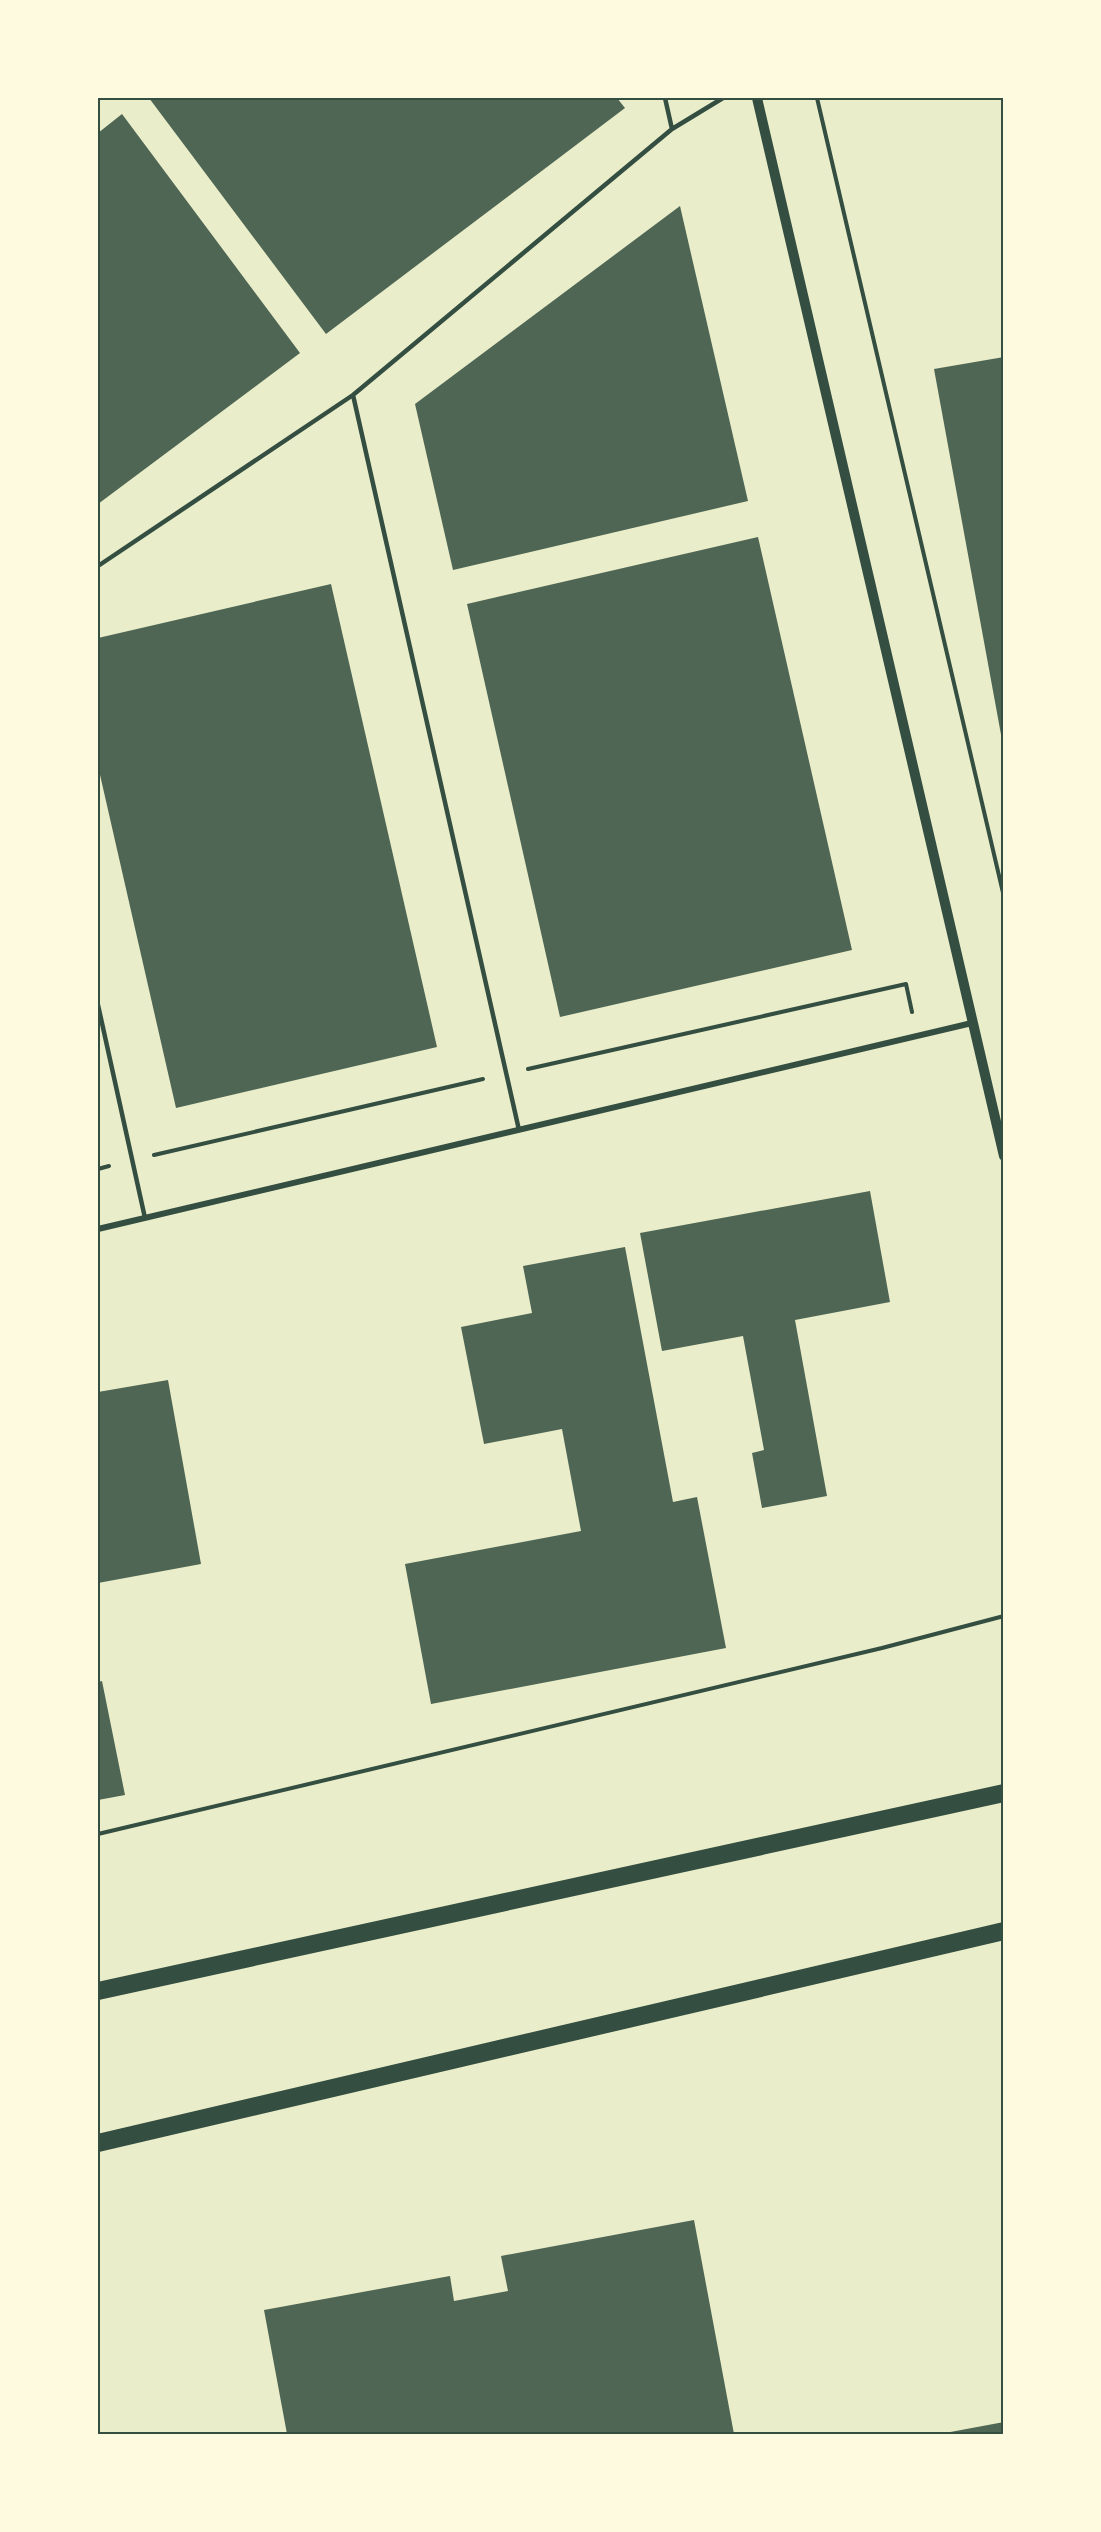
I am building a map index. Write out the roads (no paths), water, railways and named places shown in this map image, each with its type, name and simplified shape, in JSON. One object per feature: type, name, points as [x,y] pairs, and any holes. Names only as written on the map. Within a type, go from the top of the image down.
[{"type":"highway","points":[[98,1990],[1004,1793]]},
{"type":"highway","points":[[98,2143],[1004,1931]]},
{"type":"street","points":[[757,98],[1004,1156]]},
{"type":"street","points":[[98,1229],[972,1023]]},
{"type":"lane","points":[[665,98],[672,129]]},
{"type":"lane","points":[[98,566],[353,395],[672,129],[723,98]]},
{"type":"lane","points":[[353,395],[519,1130]]},
{"type":"lane","points":[[98,1005],[145,1218]]}]
